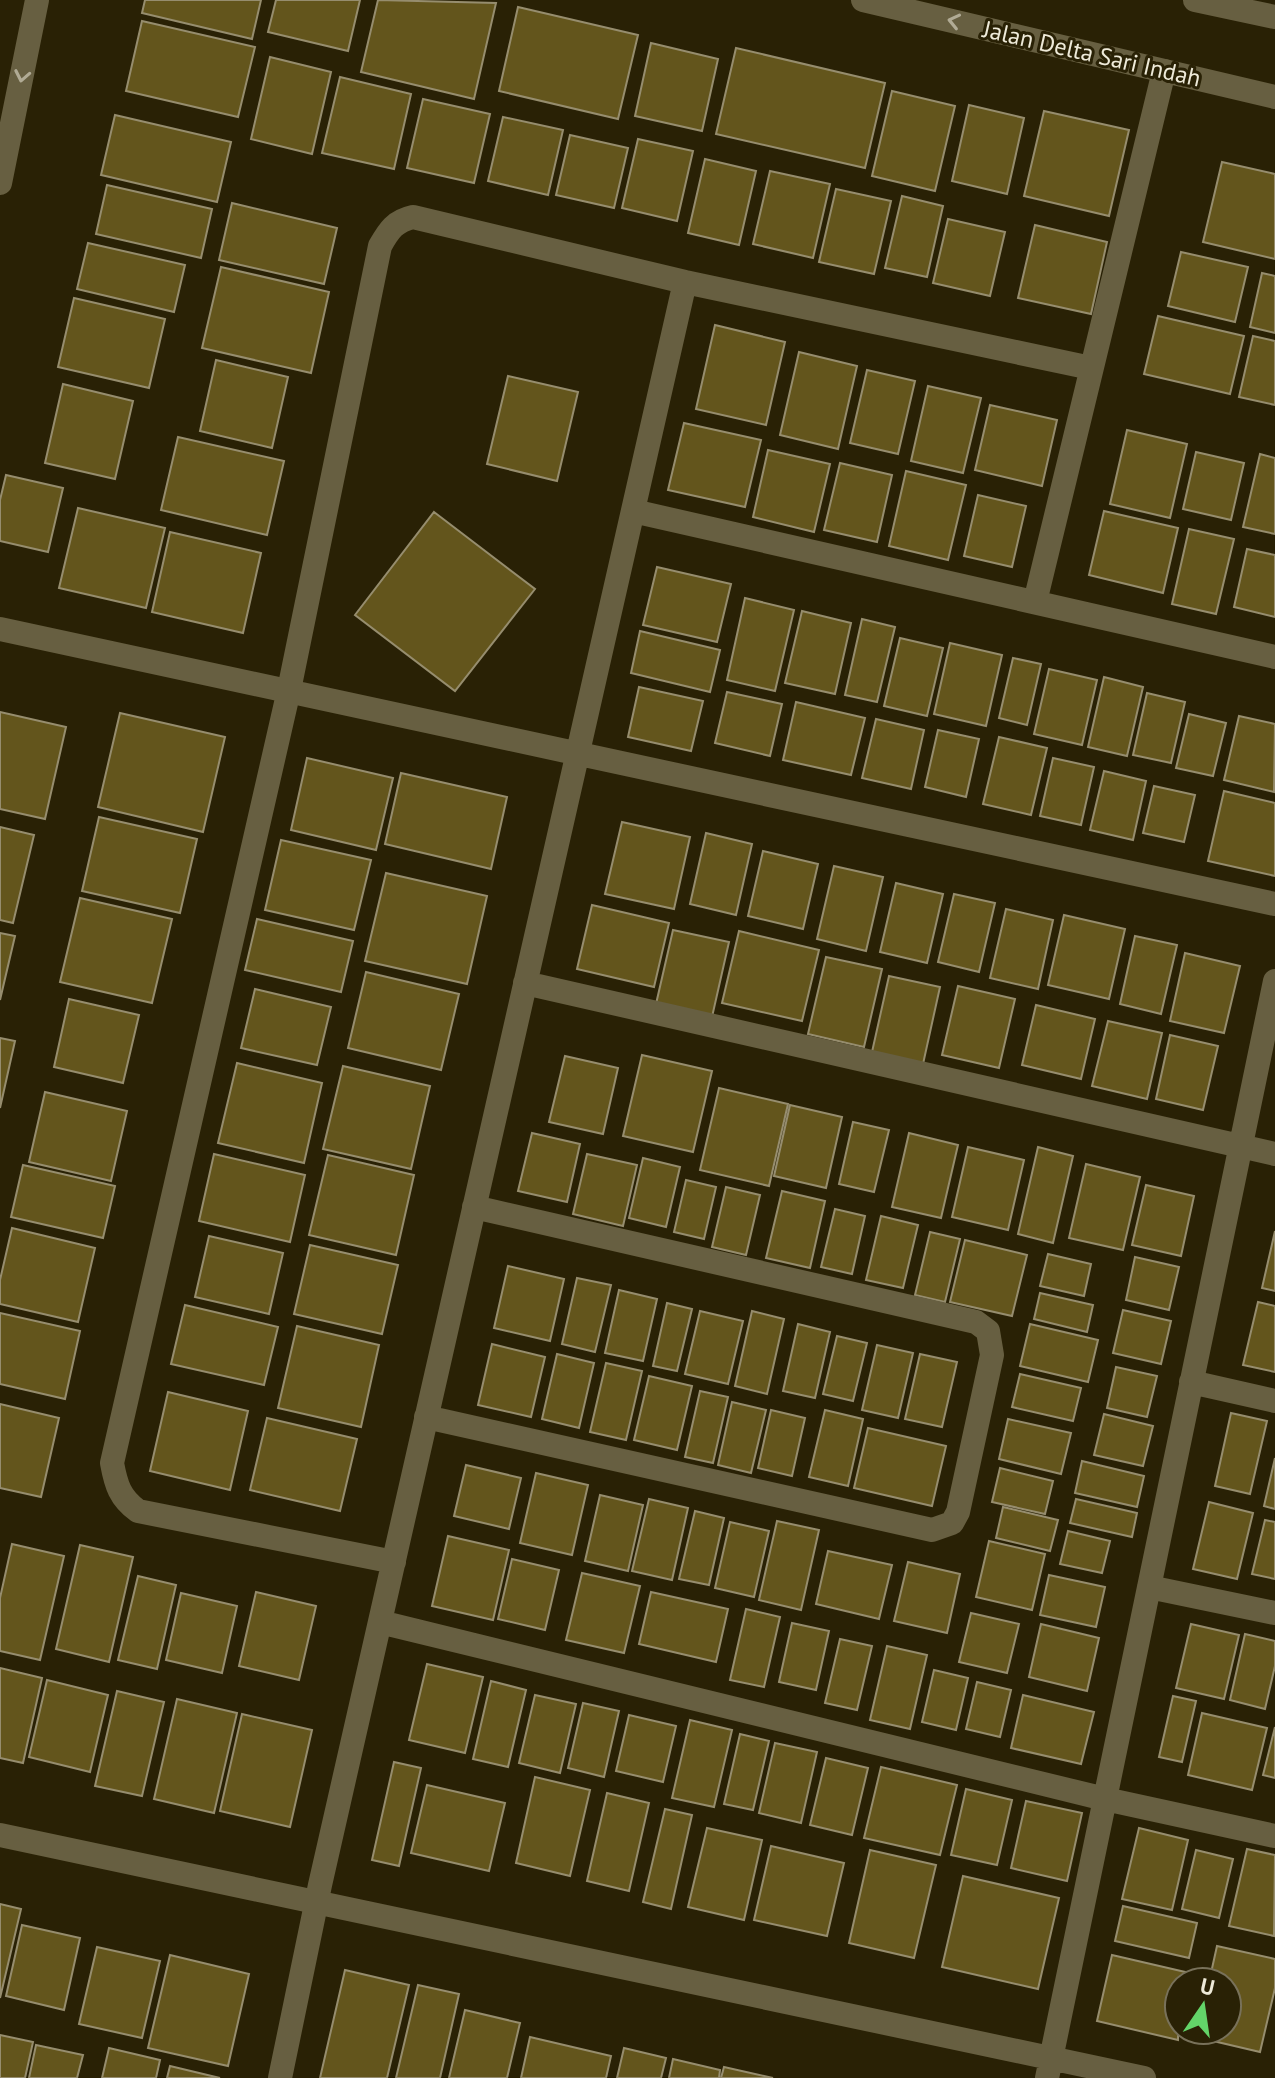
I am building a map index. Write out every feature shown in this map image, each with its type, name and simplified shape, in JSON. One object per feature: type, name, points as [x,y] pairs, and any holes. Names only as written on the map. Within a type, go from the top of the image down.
[{"type":"street","points":[[0,183],[37,0]]},
{"type":"street","name":"Jalan Delta Sari Indah","points":[[863,0],[1275,97]]},
{"type":"street","points":[[1195,0],[1275,17]]},
{"type":"street","points":[[1035,602],[1164,71]]},
{"type":"street","points":[[394,1562],[138,1511],[127,1504],[117,1488],[112,1463],[289,690],[380,246],[399,220],[413,217],[685,282],[1091,368]]},
{"type":"street","points":[[280,2078],[426,1417],[685,282]]},
{"type":"street","points":[[633,511],[1275,657]]},
{"type":"street","points":[[0,629],[1275,904]]},
{"type":"street","points":[[1049,2068],[1275,981]]},
{"type":"street","points":[[525,983],[1275,1154]]},
{"type":"street","points":[[426,1417],[932,1530],[952,1523],[958,1512],[992,1355],[988,1331],[976,1322],[474,1207]]},
{"type":"street","points":[[1191,1382],[1275,1401]]},
{"type":"street","points":[[1149,1587],[1275,1613]]},
{"type":"street","points":[[380,1622],[1105,1799],[1275,1836]]},
{"type":"street","points":[[0,1835],[317,1902],[1049,2068],[1144,2078]]},
{"type":"building","points":[[145,0],[261,0],[252,39],[142,13]]},
{"type":"building","points":[[276,0],[360,0],[348,51],[268,32]]},
{"type":"building","points":[[378,0],[496,3],[474,99],[361,72]]},
{"type":"building","points":[[518,7],[638,35],[618,119],[499,91]]},
{"type":"building","points":[[142,21],[255,47],[238,117],[126,91]]},
{"type":"building","points":[[651,43],[718,59],[702,131],[635,116]]},
{"type":"building","points":[[736,48],[885,83],[865,168],[716,134]]},
{"type":"building","points":[[270,57],[331,72],[312,154],[251,139]]},
{"type":"building","points":[[340,77],[411,94],[394,169],[322,153]]},
{"type":"building","points":[[892,91],[955,106],[935,191],[872,176]]},
{"type":"building","points":[[423,99],[490,114],[474,183],[407,168]]},
{"type":"building","points":[[969,105],[1024,118],[1007,194],[952,181]]},
{"type":"building","points":[[1044,111],[1129,130],[1109,216],[1024,196]]},
{"type":"building","points":[[115,115],[231,142],[217,202],[101,175]]},
{"type":"building","points":[[503,117],[563,130],[548,195],[488,181]]},
{"type":"building","points":[[570,135],[628,148],[614,208],[556,195]]},
{"type":"building","points":[[638,139],[693,151],[677,221],[622,208]]},
{"type":"building","points":[[705,159],[756,171],[739,245],[688,233]]},
{"type":"building","points":[[1222,162],[1275,174],[1275,259],[1203,242]]},
{"type":"building","points":[[770,171],[830,184],[813,258],[753,244]]},
{"type":"building","points":[[107,185],[212,209],[201,258],[96,234]]},
{"type":"building","points":[[836,189],[891,201],[874,274],[819,262]]},
{"type":"building","points":[[902,196],[943,206],[927,277],[885,268]]},
{"type":"building","points":[[232,203],[337,228],[324,284],[219,260]]},
{"type":"building","points":[[948,219],[1005,232],[990,296],[933,283]]},
{"type":"building","points":[[1035,225],[1107,242],[1091,314],[1018,298]]},
{"type":"building","points":[[88,243],[185,265],[174,312],[77,289]]},
{"type":"building","points":[[1181,252],[1248,267],[1235,322],[1168,306]]},
{"type":"building","points":[[221,267],[329,292],[311,373],[202,348]]},
{"type":"building","points":[[1262,273],[1275,276],[1275,333],[1250,327]]},
{"type":"building","points":[[74,298],[165,319],[149,388],[58,367]]},
{"type":"building","points":[[1158,316],[1244,336],[1230,394],[1144,374]]},
{"type":"building","points":[[715,325],[785,342],[766,425],[696,409]]},
{"type":"building","points":[[1253,336],[1275,341],[1275,405],[1239,397]]},
{"type":"building","points":[[799,352],[857,366],[838,449],[780,435]]},
{"type":"building","points":[[216,360],[288,377],[272,448],[200,431]]},
{"type":"building","points":[[867,370],[915,381],[898,454],[850,443]]},
{"type":"building","points":[[508,376],[578,392],[557,481],[487,464]]},
{"type":"building","points":[[63,384],[133,401],[115,479],[45,463]]},
{"type":"building","points":[[928,386],[981,398],[963,473],[911,461]]},
{"type":"building","points":[[990,405],[1057,420],[1042,486],[975,470]]},
{"type":"building","points":[[684,423],[761,440],[745,507],[668,490]]},
{"type":"building","points":[[1127,430],[1187,444],[1170,518],[1110,504]]},
{"type":"building","points":[[178,437],[284,461],[267,535],[161,510]]},
{"type":"building","points":[[768,450],[830,464],[814,532],[753,517]]},
{"type":"building","points":[[1196,452],[1244,463],[1231,520],[1183,509]]},
{"type":"building","points":[[1260,454],[1275,458],[1275,534],[1243,527]]},
{"type":"building","points":[[840,463],[892,475],[877,542],[824,530]]},
{"type":"building","points":[[906,471],[966,485],[948,560],[889,546]]},
{"type":"building","points":[[6,475],[63,488],[48,552],[0,541],[0,500]]},
{"type":"building","points":[[978,495],[1026,506],[1012,567],[964,556]]},
{"type":"building","points":[[78,508],[165,528],[146,608],[59,588]]},
{"type":"building","points":[[1104,511],[1178,528],[1163,593],[1089,575]]},
{"type":"building","points":[[434,512],[535,589],[455,691],[355,615]]},
{"type":"building","points":[[1189,529],[1234,539],[1216,614],[1172,604]]},
{"type":"building","points":[[170,532],[261,553],[243,633],[152,612]]},
{"type":"building","points":[[1247,549],[1275,555],[1275,617],[1234,607]]},
{"type":"building","points":[[657,567],[731,584],[717,642],[643,625]]},
{"type":"building","points":[[745,598],[794,610],[775,691],[727,680]]},
{"type":"building","points":[[802,611],[851,623],[835,694],[785,683]]},
{"type":"building","points":[[862,619],[895,627],[877,702],[845,695]]},
{"type":"building","points":[[640,631],[720,650],[710,692],[631,673]]},
{"type":"building","points":[[900,638],[943,648],[927,716],[884,706]]},
{"type":"building","points":[[950,643],[1002,655],[986,726],[934,714]]},
{"type":"building","points":[[1013,658],[1041,664],[1027,725],[999,718]]},
{"type":"building","points":[[1049,669],[1097,680],[1082,745],[1034,734]]},
{"type":"building","points":[[1104,677],[1143,687],[1127,756],[1088,747]]},
{"type":"building","points":[[639,687],[703,701],[691,751],[628,737]]},
{"type":"building","points":[[727,692],[782,704],[770,756],[715,743]]},
{"type":"building","points":[[1147,693],[1185,702],[1171,763],[1133,755]]},
{"type":"building","points":[[796,702],[865,718],[851,775],[783,760]]},
{"type":"building","points":[[0,712],[66,727],[45,819],[0,809]]},
{"type":"building","points":[[120,713],[225,737],[203,832],[98,807]]},
{"type":"building","points":[[1189,714],[1226,723],[1213,776],[1176,768]]},
{"type":"building","points":[[1239,716],[1275,724],[1274,792],[1224,780]]},
{"type":"building","points":[[876,719],[924,730],[911,789],[862,778]]},
{"type":"building","points":[[938,730],[979,739],[966,797],[925,787]]},
{"type":"building","points":[[999,737],[1047,748],[1031,815],[983,804]]},
{"type":"building","points":[[307,758],[393,778],[376,850],[291,830]]},
{"type":"building","points":[[1053,758],[1094,767],[1081,825],[1040,816]]},
{"type":"building","points":[[1104,771],[1146,781],[1133,840],[1090,830]]},
{"type":"building","points":[[401,773],[507,797],[491,869],[385,844]]},
{"type":"building","points":[[1154,786],[1195,795],[1184,842],[1143,833]]},
{"type":"building","points":[[1224,791],[1275,803],[1275,876],[1208,861]]},
{"type":"building","points":[[99,817],[197,839],[180,913],[82,891]]},
{"type":"building","points":[[622,822],[690,837],[674,909],[605,894]]},
{"type":"building","points":[[0,827],[34,835],[13,923],[0,920]]},
{"type":"building","points":[[706,833],[752,844],[736,915],[690,904]]},
{"type":"building","points":[[281,840],[371,860],[354,930],[265,910]]},
{"type":"building","points":[[763,851],[818,864],[803,929],[748,916]]},
{"type":"building","points":[[834,866],[883,877],[866,951],[817,939]]},
{"type":"building","points":[[386,873],[487,896],[467,984],[365,961]]},
{"type":"building","points":[[896,883],[943,894],[927,963],[880,952]]},
{"type":"building","points":[[954,894],[995,903],[979,972],[938,962]]},
{"type":"building","points":[[80,898],[172,919],[152,1003],[60,982]]},
{"type":"building","points":[[592,905],[669,923],[654,987],[577,969]]},
{"type":"building","points":[[1006,909],[1053,920],[1038,989],[990,978]]},
{"type":"building","points":[[1064,915],[1125,929],[1109,999],[1048,985]]},
{"type":"building","points":[[257,919],[353,941],[341,992],[245,970]]},
{"type":"building","points":[[673,930],[729,942],[712,1017],[656,1004]]},
{"type":"building","points":[[739,931],[819,950],[802,1021],[722,1003]]},
{"type":"building","points":[[0,933],[15,936],[0,1000]]},
{"type":"building","points":[[1135,936],[1177,945],[1161,1014],[1120,1004]]},
{"type":"building","points":[[1185,953],[1240,966],[1224,1033],[1170,1021]]},
{"type":"building","points":[[826,957],[882,969],[864,1047],[808,1034]]},
{"type":"building","points":[[366,972],[459,994],[441,1070],[348,1048]]},
{"type":"building","points":[[889,976],[940,987],[923,1064],[872,1052]]},
{"type":"building","points":[[958,986],[1015,999],[999,1068],[942,1055]]},
{"type":"building","points":[[255,989],[331,1007],[317,1065],[241,1048]]},
{"type":"building","points":[[69,999],[139,1015],[123,1083],[54,1067]]},
{"type":"building","points":[[1036,1005],[1095,1019],[1081,1079],[1022,1065]]},
{"type":"building","points":[[1108,1021],[1162,1033],[1147,1099],[1092,1086]]},
{"type":"building","points":[[1170,1035],[1218,1046],[1203,1110],[1156,1099]]},
{"type":"building","points":[[0,1038],[15,1041],[0,1108]]},
{"type":"building","points":[[642,1055],[712,1071],[693,1152],[623,1136]]},
{"type":"building","points":[[565,1056],[618,1068],[603,1134],[549,1122]]},
{"type":"building","points":[[237,1063],[322,1083],[304,1163],[218,1143]]},
{"type":"building","points":[[343,1066],[430,1086],[411,1169],[323,1149]]},
{"type":"building","points":[[719,1088],[788,1104],[769,1186],[700,1170]]},
{"type":"building","points":[[45,1092],[127,1111],[111,1181],[29,1162]]},
{"type":"building","points":[[790,1105],[842,1117],[826,1188],[774,1176]]},
{"type":"building","points":[[853,1122],[889,1130],[874,1192],[839,1184]]},
{"type":"building","points":[[532,1133],[580,1144],[567,1202],[518,1191]]},
{"type":"building","points":[[909,1133],[958,1145],[941,1218],[892,1207]]},
{"type":"building","points":[[968,1147],[1024,1160],[1008,1230],[952,1217]]},
{"type":"building","points":[[1038,1147],[1073,1156],[1053,1243],[1018,1234]]},
{"type":"building","points":[[214,1154],[305,1175],[290,1242],[199,1221]]},
{"type":"building","points":[[587,1154],[637,1165],[623,1226],[573,1214]]},
{"type":"building","points":[[328,1155],[414,1175],[396,1255],[309,1235]]},
{"type":"building","points":[[643,1158],[680,1167],[666,1227],[629,1218]]},
{"type":"building","points":[[1086,1164],[1140,1177],[1123,1250],[1069,1238]]},
{"type":"building","points":[[23,1165],[115,1186],[103,1238],[11,1217]]},
{"type":"building","points":[[686,1180],[716,1187],[704,1239],[674,1232]]},
{"type":"building","points":[[1146,1185],[1194,1196],[1181,1256],[1132,1245]]},
{"type":"building","points":[[726,1187],[760,1195],[746,1255],[712,1247]]},
{"type":"building","points":[[782,1191],[825,1201],[810,1268],[766,1258]]},
{"type":"building","points":[[835,1209],[865,1216],[852,1274],[821,1267]]},
{"type":"building","points":[[881,1216],[918,1225],[903,1288],[866,1280]]},
{"type":"building","points":[[12,1228],[95,1248],[78,1322],[0,1304],[0,1280]]},
{"type":"building","points":[[1275,1231],[1275,1291],[1262,1288]]},
{"type":"building","points":[[930,1232],[960,1239],[945,1302],[915,1295]]},
{"type":"building","points":[[209,1236],[283,1253],[269,1314],[195,1297]]},
{"type":"building","points":[[965,1240],[1027,1255],[1012,1316],[950,1302]]},
{"type":"building","points":[[310,1245],[398,1265],[382,1334],[294,1314]]},
{"type":"building","points":[[1048,1254],[1091,1264],[1084,1296],[1040,1286]]},
{"type":"building","points":[[1135,1257],[1179,1267],[1169,1310],[1126,1300]]},
{"type":"building","points":[[508,1266],[564,1279],[550,1341],[494,1328]]},
{"type":"building","points":[[577,1278],[611,1285],[595,1352],[562,1344]]},
{"type":"building","points":[[619,1290],[657,1299],[643,1361],[605,1353]]},
{"type":"building","points":[[1040,1293],[1093,1305],[1087,1332],[1034,1319]]},
{"type":"building","points":[[1258,1302],[1275,1306],[1275,1372],[1243,1365]]},
{"type":"building","points":[[667,1303],[692,1309],[677,1371],[653,1366]]},
{"type":"building","points":[[185,1305],[278,1327],[264,1385],[171,1364]]},
{"type":"building","points":[[1123,1310],[1171,1321],[1161,1364],[1113,1353]]},
{"type":"building","points":[[700,1311],[743,1321],[728,1384],[685,1374]]},
{"type":"building","points":[[752,1311],[784,1319],[767,1394],[735,1386]]},
{"type":"building","points":[[0,1313],[80,1331],[65,1399],[0,1384]]},
{"type":"building","points":[[798,1324],[830,1332],[815,1398],[783,1391]]},
{"type":"building","points":[[1030,1324],[1098,1340],[1088,1382],[1020,1366]]},
{"type":"building","points":[[297,1326],[379,1345],[361,1427],[278,1408]]},
{"type":"building","points":[[837,1336],[867,1343],[853,1401],[823,1394]]},
{"type":"building","points":[[492,1344],[545,1357],[531,1417],[478,1405]]},
{"type":"building","points":[[877,1345],[913,1353],[898,1418],[862,1410]]},
{"type":"building","points":[[557,1354],[594,1363],[579,1428],[542,1419]]},
{"type":"building","points":[[920,1354],[957,1362],[942,1427],[905,1419]]},
{"type":"building","points":[[606,1363],[642,1371],[626,1440],[590,1432]]},
{"type":"building","points":[[1116,1367],[1157,1376],[1147,1417],[1107,1408]]},
{"type":"building","points":[[1020,1374],[1081,1388],[1073,1421],[1012,1407]]},
{"type":"building","points":[[649,1376],[692,1386],[677,1450],[634,1440]]},
{"type":"building","points":[[700,1391],[728,1397],[713,1463],[685,1457]]},
{"type":"building","points":[[168,1392],[248,1411],[230,1490],[150,1471]]},
{"type":"building","points":[[732,1402],[766,1410],[751,1473],[718,1465]]},
{"type":"building","points":[[0,1404],[59,1418],[41,1497],[0,1488]]},
{"type":"building","points":[[771,1410],[805,1418],[792,1476],[758,1468]]},
{"type":"building","points":[[825,1410],[863,1419],[848,1486],[809,1477]]},
{"type":"building","points":[[1231,1413],[1267,1421],[1250,1494],[1215,1486]]},
{"type":"building","points":[[1104,1414],[1153,1426],[1143,1466],[1094,1455]]},
{"type":"building","points":[[267,1418],[357,1439],[340,1511],[250,1490]]},
{"type":"building","points":[[1008,1419],[1071,1433],[1061,1474],[999,1459]]},
{"type":"building","points":[[868,1428],[946,1446],[932,1506],[854,1488]]},
{"type":"building","points":[[1275,1458],[1275,1509],[1264,1506]]},
{"type":"building","points":[[1082,1461],[1144,1476],[1137,1507],[1075,1493]]},
{"type":"building","points":[[466,1465],[521,1478],[509,1529],[454,1516]]},
{"type":"building","points":[[1000,1468],[1053,1481],[1045,1514],[992,1502]]},
{"type":"building","points":[[536,1473],[588,1485],[572,1555],[520,1543]]},
{"type":"building","points":[[600,1495],[643,1505],[628,1571],[585,1561]]},
{"type":"building","points":[[649,1499],[688,1508],[672,1580],[632,1571]]},
{"type":"building","points":[[1076,1499],[1137,1513],[1132,1537],[1070,1523]]},
{"type":"building","points":[[1209,1502],[1253,1513],[1237,1579],[1193,1569]]},
{"type":"building","points":[[1003,1507],[1058,1520],[1050,1551],[996,1538]]},
{"type":"building","points":[[695,1511],[724,1518],[709,1585],[679,1579]]},
{"type":"building","points":[[1265,1520],[1275,1522],[1275,1579],[1252,1574]]},
{"type":"building","points":[[777,1521],[819,1530],[801,1610],[759,1600]]},
{"type":"building","points":[[730,1522],[769,1531],[754,1597],[715,1588]]},
{"type":"building","points":[[1068,1531],[1110,1541],[1102,1573],[1060,1564]]},
{"type":"building","points":[[448,1536],[509,1550],[493,1620],[432,1606]]},
{"type":"building","points":[[989,1541],[1045,1554],[1032,1610],[976,1597]]},
{"type":"building","points":[[12,1544],[64,1556],[40,1660],[0,1651],[0,1598]]},
{"type":"building","points":[[80,1545],[133,1557],[109,1662],[56,1649]]},
{"type":"building","points":[[828,1551],[892,1565],[879,1619],[816,1604]]},
{"type":"building","points":[[512,1559],[559,1570],[545,1630],[498,1619]]},
{"type":"building","points":[[908,1562],[960,1574],[947,1633],[894,1621]]},
{"type":"building","points":[[582,1573],[640,1586],[624,1653],[566,1640]]},
{"type":"building","points":[[1049,1575],[1105,1587],[1096,1627],[1040,1615]]},
{"type":"building","points":[[138,1576],[176,1585],[157,1669],[118,1660]]},
{"type":"building","points":[[256,1592],[316,1606],[299,1680],[239,1666]]},
{"type":"building","points":[[651,1592],[728,1609],[716,1662],[639,1644]]},
{"type":"building","points":[[181,1593],[237,1606],[222,1673],[166,1660]]},
{"type":"building","points":[[746,1609],[780,1617],[764,1687],[730,1680]]},
{"type":"building","points":[[971,1613],[1019,1624],[1007,1673],[959,1662]]},
{"type":"building","points":[[792,1623],[829,1631],[816,1690],[779,1682]]},
{"type":"building","points":[[1041,1624],[1099,1638],[1087,1691],[1029,1677]]},
{"type":"building","points":[[1191,1624],[1239,1635],[1224,1699],[1176,1688]]},
{"type":"building","points":[[1245,1634],[1275,1641],[1275,1666],[1265,1709],[1230,1700]]},
{"type":"building","points":[[840,1639],[872,1646],[857,1710],[825,1703]]},
{"type":"building","points":[[887,1646],[927,1655],[910,1729],[870,1720]]},
{"type":"building","points":[[427,1664],[483,1677],[465,1753],[409,1740]]},
{"type":"building","points":[[0,1668],[42,1678],[23,1763],[0,1758]]},
{"type":"building","points":[[934,1670],[968,1678],[956,1730],[922,1722]]},
{"type":"building","points":[[47,1680],[108,1695],[90,1772],[29,1757]]},
{"type":"building","points":[[491,1681],[526,1690],[508,1767],[473,1759]]},
{"type":"building","points":[[977,1682],[1011,1690],[1000,1737],[966,1729]]},
{"type":"building","points":[[117,1691],[164,1702],[142,1796],[95,1786]]},
{"type":"building","points":[[535,1695],[576,1704],[560,1773],[519,1763]]},
{"type":"building","points":[[1023,1695],[1094,1712],[1081,1764],[1011,1748]]},
{"type":"building","points":[[1173,1696],[1196,1701],[1182,1762],[1159,1757]]},
{"type":"building","points":[[177,1699],[237,1713],[214,1813],[154,1799]]},
{"type":"building","points":[[583,1703],[619,1711],[604,1777],[568,1768]]},
{"type":"building","points":[[1202,1713],[1267,1728],[1252,1790],[1188,1775]]},
{"type":"building","points":[[242,1714],[312,1730],[290,1827],[220,1811]]},
{"type":"building","points":[[629,1715],[676,1726],[663,1782],[616,1771]]},
{"type":"building","points":[[690,1720],[732,1730],[714,1807],[672,1798]]},
{"type":"building","points":[[1275,1727],[1275,1778],[1263,1775]]},
{"type":"building","points":[[740,1734],[769,1741],[753,1810],[724,1804]]},
{"type":"building","points":[[775,1743],[817,1752],[801,1823],[759,1813]]},
{"type":"building","points":[[826,1758],[868,1768],[852,1835],[810,1825]]},
{"type":"building","points":[[394,1762],[421,1768],[399,1866],[372,1860]]},
{"type":"building","points":[[881,1767],[957,1785],[940,1855],[864,1838]]},
{"type":"building","points":[[535,1777],[590,1790],[570,1876],[516,1863]]},
{"type":"building","points":[[427,1785],[505,1803],[489,1871],[411,1853]]},
{"type":"building","points":[[966,1789],[1012,1800],[997,1865],[951,1855]]},
{"type":"building","points":[[607,1793],[649,1803],[629,1891],[587,1881]]},
{"type":"building","points":[[1026,1801],[1082,1813],[1067,1881],[1011,1868]]},
{"type":"building","points":[[665,1809],[692,1815],[671,1909],[643,1902]]},
{"type":"building","points":[[707,1828],[762,1840],[744,1920],[688,1907]]},
{"type":"building","points":[[1139,1828],[1188,1840],[1172,1910],[1122,1899]]},
{"type":"building","points":[[771,1846],[844,1863],[827,1936],[754,1920]]},
{"type":"building","points":[[1247,1849],[1275,1855],[1274,1936],[1229,1926]]},
{"type":"building","points":[[870,1850],[936,1865],[914,1958],[849,1943]]},
{"type":"building","points":[[1196,1850],[1233,1859],[1219,1918],[1182,1909]]},
{"type":"building","points":[[963,1876],[1059,1898],[1038,1989],[942,1967]]},
{"type":"building","points":[[0,1904],[21,1909],[0,1998]]},
{"type":"building","points":[[1123,1906],[1197,1923],[1189,1958],[1115,1941]]},
{"type":"building","points":[[22,1925],[80,1938],[64,2010],[6,1996]]},
{"type":"building","points":[[1217,1946],[1275,1959],[1275,1988],[1260,2052],[1234,2046],[1243,2046],[1243,1966],[1213,1966]]},
{"type":"building","points":[[97,1947],[160,1961],[142,2038],[79,2024]]},
{"type":"building","points":[[170,1955],[249,1974],[228,2066],[148,2048]]},
{"type":"building","points":[[1112,1955],[1163,1967],[1163,2036],[1097,2021]]},
{"type":"building","points":[[345,1970],[409,1985],[387,2078],[320,2078]]},
{"type":"building","points":[[418,1985],[459,1994],[440,2078],[396,2078]]},
{"type":"building","points":[[465,2010],[520,2023],[507,2078],[449,2078]]},
{"type":"building","points":[[0,2035],[33,2042],[25,2078],[0,2078]]},
{"type":"building","points":[[530,2037],[611,2056],[606,2078],[521,2078]]},
{"type":"building","points":[[36,2045],[83,2055],[77,2078],[29,2078]]},
{"type":"building","points":[[109,2048],[160,2060],[156,2078],[102,2078]]},
{"type":"building","points":[[624,2048],[666,2058],[661,2078],[617,2078]]},
{"type":"building","points":[[673,2059],[720,2070],[719,2078],[669,2078]]},
{"type":"building","points":[[170,2066],[220,2078],[167,2078]]},
{"type":"building","points":[[724,2067],[773,2078],[721,2078]]}]
